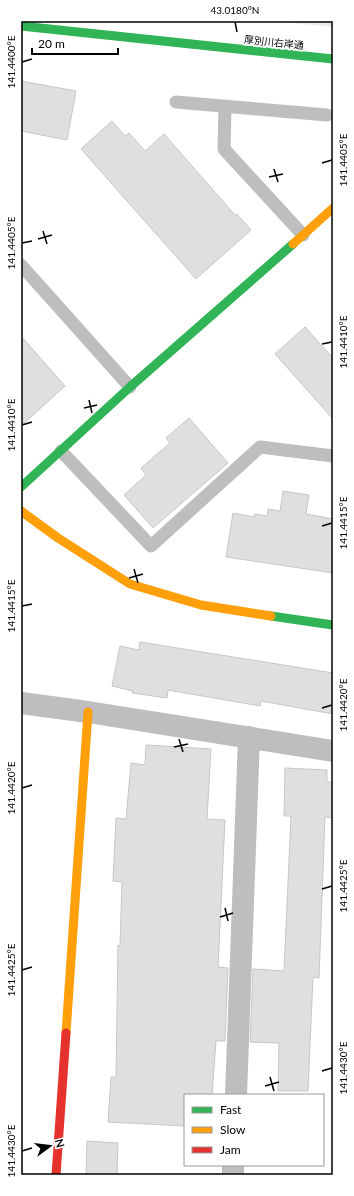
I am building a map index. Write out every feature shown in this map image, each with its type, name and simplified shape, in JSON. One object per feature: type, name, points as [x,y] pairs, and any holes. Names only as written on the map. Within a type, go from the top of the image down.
[{"type":"street","name":"厚別川右岸通","points":[[21,26],[333,59]]},
{"type":"street","points":[[21,487],[130,387],[333,208]]},
{"type":"street","points":[[21,511],[58,538],[130,584],[200,605],[333,625]]},
{"type":"street","points":[[21,703],[249,737],[333,752]]},
{"type":"street","points":[[56,1175],[88,712]]},
{"type":"street","points":[[236,1094],[249,737]]},
{"type":"lane","points":[[176,102],[327,115]]},
{"type":"lane","points":[[225,107],[224,149],[303,235]]},
{"type":"lane","points":[[21,265],[130,387]]},
{"type":"lane","points":[[61,451],[150,546],[260,447],[333,456]]},
{"type":"shaded area","points":[[273,21],[333,21],[333,27]]},
{"type":"building","points":[[21,81],[76,91],[67,140],[21,131]]},
{"type":"building","points":[[112,121],[125,136],[129,133],[145,151],[164,134],[235,215],[237,214],[251,230],[196,279],[81,149]]},
{"type":"building","points":[[305,327],[333,358],[333,419],[275,354]]},
{"type":"building","points":[[21,336],[65,386],[21,426]]},
{"type":"building","points":[[189,418],[228,463],[153,528],[124,495],[146,475],[141,468],[170,443],[166,438]]},
{"type":"building","points":[[283,491],[309,495],[306,514],[333,519],[333,573],[226,557],[233,513],[254,517],[255,514],[267,516],[268,509],[280,511]]},
{"type":"building","points":[[140,642],[333,673],[333,714],[261,701],[260,706],[168,690],[167,698],[132,693],[133,691],[112,686],[120,646],[139,650]]},
{"type":"building","points":[[146,745],[211,749],[207,819],[225,820],[218,967],[228,968],[225,1041],[216,1041],[212,1094],[184,1094],[184,1126],[108,1122],[111,1077],[116,1077],[118,945],[120,946],[122,882],[113,881],[116,818],[126,819],[131,763],[145,765]]},
{"type":"building","points":[[285,768],[327,770],[327,782],[333,782],[333,818],[325,817],[319,978],[313,977],[308,1091],[278,1091],[279,1043],[250,1042],[253,969],[284,971],[291,816],[284,816]]},
{"type":"building","points":[[87,1141],[118,1143],[117,1175],[86,1175]]},
{"type":"traffic: fast","points":[[21,26],[333,59]]},
{"type":"traffic: fast","points":[[21,487],[130,387],[293,244]]},
{"type":"traffic: fast","points":[[271,616],[333,625]]},
{"type":"traffic: slow","points":[[293,244],[333,208]]},
{"type":"traffic: slow","points":[[21,511],[58,538],[130,584],[201,605],[271,616]]},
{"type":"traffic: slow","points":[[66,1033],[88,712]]},
{"type":"traffic: jam","points":[[56,1175],[66,1033]]}]
